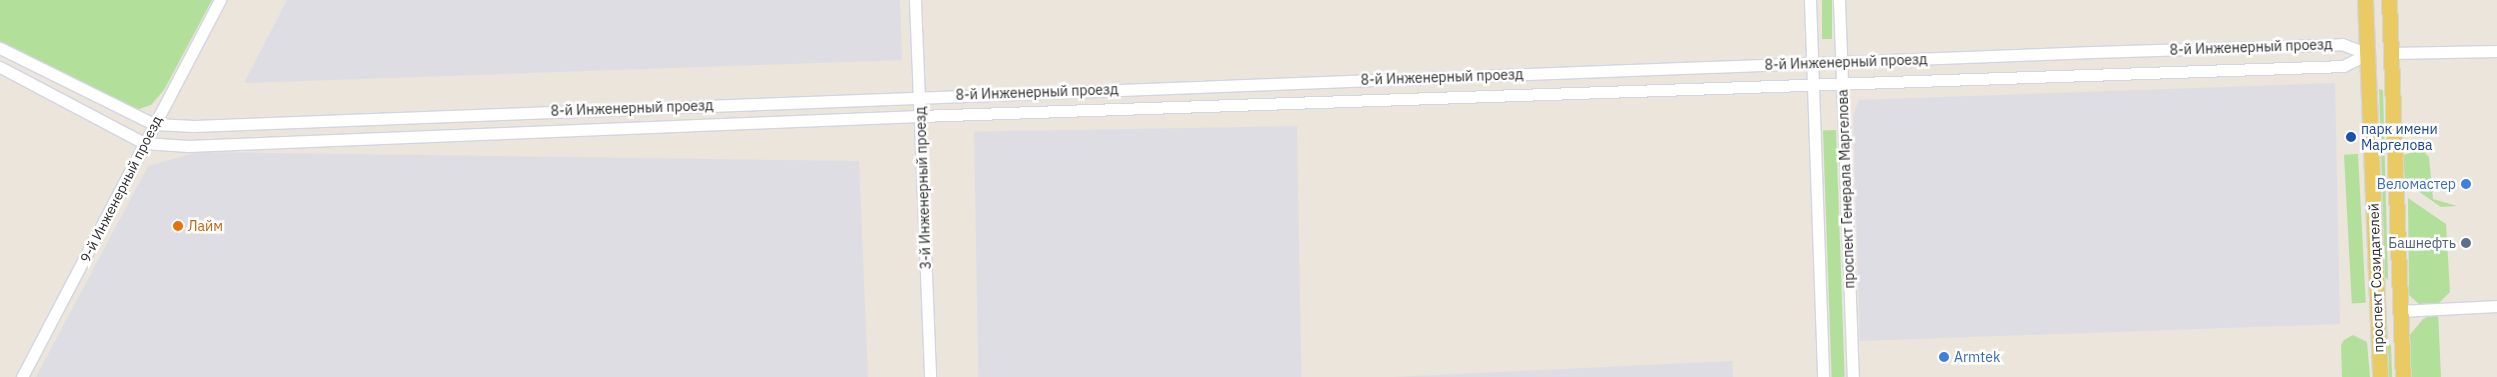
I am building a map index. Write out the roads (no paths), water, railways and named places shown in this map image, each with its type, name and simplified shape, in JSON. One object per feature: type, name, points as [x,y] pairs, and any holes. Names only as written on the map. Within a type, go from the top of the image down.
[{"type":"main road","name":"проспект Созидателей","points":[[2365,0],[2380,377]]},
{"type":"main road","name":"проспект Созидателей","points":[[2389,0],[2403,377]]},
{"type":"main road","points":[[2368,54],[2391,53]]},
{"type":"main road","points":[[2377,312],[2400,311]]},
{"type":"street","name":"9-й Инженерный проезд","points":[[22,377],[220,0]]},
{"type":"street","name":"3-й Инженерный проезд","points":[[915,0],[930,377]]},
{"type":"street","points":[[1810,0],[1823,377]]},
{"type":"street","name":"проспект Генерала Маргелова","points":[[1839,0],[1853,377]]},
{"type":"street","name":"8-й Инженерный проезд","points":[[0,48],[154,124],[194,126],[919,96],[2342,44],[2368,54]]},
{"type":"street","points":[[2391,53],[2497,50]]},
{"type":"street","name":"8-й Инженерный проезд","points":[[0,67],[144,143],[188,146],[1081,110],[2343,66],[2368,54]]},
{"type":"street","points":[[1914,60],[1914,81]]},
{"type":"street","points":[[1081,90],[1081,110]]},
{"type":"street","points":[[2400,311],[2497,306]]},
{"type":"place","name":"парк имени Маргелова","points":[[2351,137]]},
{"type":"place","name":"Веломастер","points":[[2466,184]]},
{"type":"place","name":"Лайм","points":[[178,226]]},
{"type":"place","name":"Башнефть","points":[[2466,243]]},
{"type":"place","name":"Armtek","points":[[1944,357]]}]
